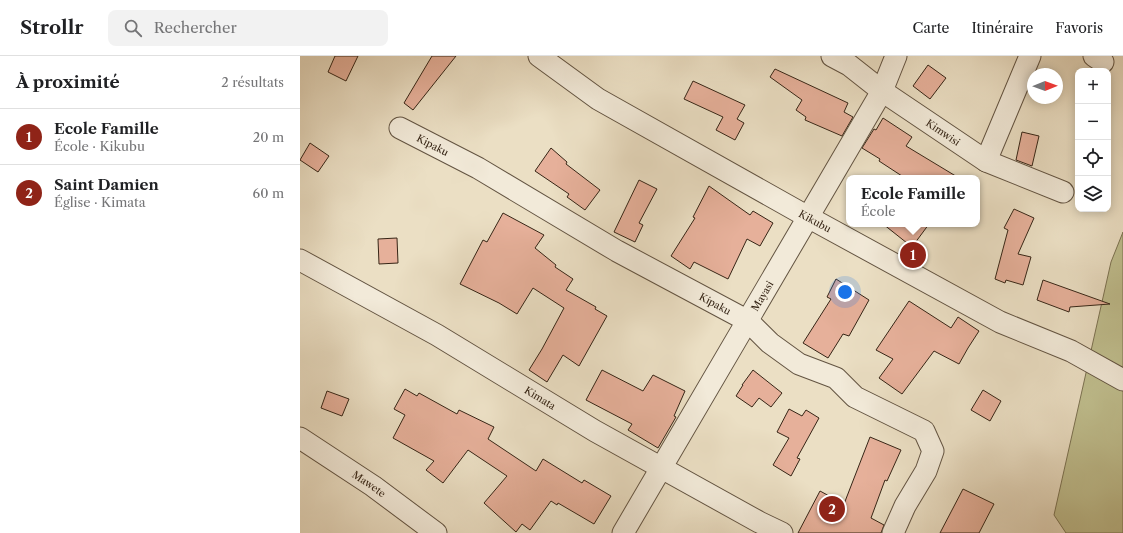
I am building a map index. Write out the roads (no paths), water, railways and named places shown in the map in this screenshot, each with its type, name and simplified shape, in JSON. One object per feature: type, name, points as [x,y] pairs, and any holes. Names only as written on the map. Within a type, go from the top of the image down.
[{"type":"street","name":"Kikubu","points":[[539,56],[598,99],[808,217],[1000,322],[1071,351],[1123,380]]},
{"type":"street","name":"Kimwisi","points":[[832,56],[849,65],[882,91],[986,161],[1064,192]]},
{"type":"street","name":"Mayasi","points":[[622,533],[882,91],[896,56]]},
{"type":"street","points":[[986,161],[1030,56]]},
{"type":"street","name":"Kipaku","points":[[400,128],[478,168],[617,251],[748,321],[770,343],[799,364],[836,378],[855,397],[924,431],[933,451],[926,471],[905,506],[893,533]]},
{"type":"street","name":"Kimata","points":[[300,260],[437,335],[595,431],[759,522],[782,533]]},
{"type":"street","name":"Mawete","points":[[300,438],[373,486],[436,533]]},
{"type":"place","name":"Ecole Famille","points":[[913,255]]},
{"type":"place","name":"Saint Damien","points":[[832,509]]}]
